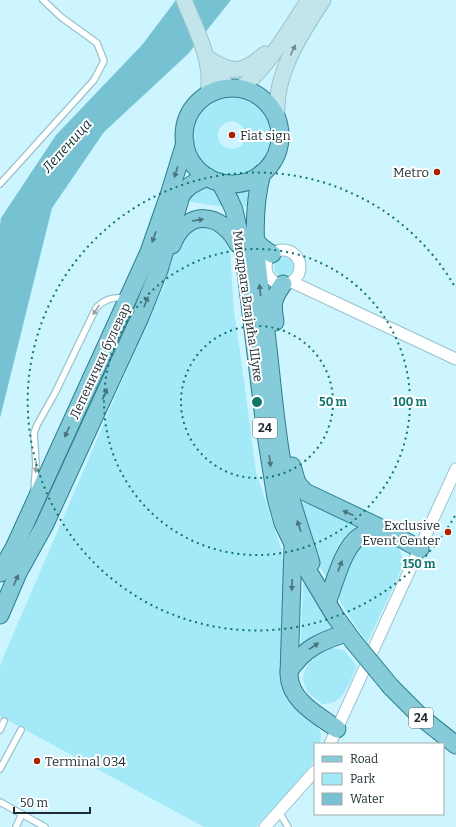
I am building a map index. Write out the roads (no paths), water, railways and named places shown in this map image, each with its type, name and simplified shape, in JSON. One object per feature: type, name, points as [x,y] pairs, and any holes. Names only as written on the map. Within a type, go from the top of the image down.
[{"type":"main road","points":[[184,0],[206,57],[210,74],[208,94]]},
{"type":"main road","points":[[206,57],[222,80],[235,88],[249,82],[256,75],[285,35],[308,0]]},
{"type":"main road","points":[[277,117],[277,96],[291,52],[308,22],[323,0]]},
{"type":"main road","points":[[206,57],[225,68],[243,69],[256,62],[285,35]]},
{"type":"main road","name":"24","points":[[235,88],[252,92],[262,98],[271,107],[277,117],[280,132],[279,147],[273,161],[262,173],[252,179],[241,183],[214,179],[199,170],[191,160],[185,143],[184,132],[188,117],[196,104],[208,94],[218,90],[235,88]]},
{"type":"main road","name":"Лепенички булевар","points":[[0,573],[14,548],[130,296],[151,245],[169,195],[185,143]]},
{"type":"main road","name":"Миодрага Влајића Шуке","points":[[262,173],[258,187],[254,238],[283,467],[287,485],[323,596]]},
{"type":"main road","name":"Лепенички булевар","points":[[0,615],[18,574],[44,526],[140,317],[159,270],[181,196],[183,192],[191,185],[214,179]]},
{"type":"main road","name":"Миодрага Влајића Шуке","points":[[214,179],[230,201],[234,210],[244,255],[272,480],[283,523],[293,546],[350,637],[391,687],[422,718],[456,745]]},
{"type":"main road","points":[[159,270],[179,230],[189,222],[199,219],[214,221],[229,230],[244,255]]},
{"type":"main road","points":[[254,238],[258,245],[272,254]]},
{"type":"main road","points":[[274,398],[279,374],[273,303],[275,295],[287,283]]},
{"type":"main road","points":[[276,416],[283,429],[296,480],[302,489],[310,495],[383,529],[420,549]]},
{"type":"main road","points":[[323,596],[349,546],[360,536],[383,529]]},
{"type":"main road","points":[[293,546],[289,671],[290,683],[296,696],[302,703],[337,729]]},
{"type":"main road","points":[[289,671],[300,657],[311,647],[325,640],[350,637]]},
{"type":"street","points":[[287,283],[299,273],[300,268],[297,257],[288,250],[277,251],[268,258],[266,264],[266,270],[272,280],[287,283],[456,359]]},
{"type":"street","points":[[330,743],[456,469]]},
{"type":"street","points":[[265,827],[314,772]]},
{"type":"lane","points":[[0,184],[94,80],[104,61],[97,43],[61,17],[43,0]]},
{"type":"lane","points":[[32,508],[36,464],[34,433],[37,425],[55,394],[96,308],[109,299],[130,296]]},
{"type":"lane","points":[[0,730],[4,721]]},
{"type":"lane","points":[[0,769],[21,730]]},
{"type":"lane","points":[[0,802],[45,827]]},
{"type":"lane","points":[[278,812],[288,827]]},
{"type":"lane","points":[[16,827],[22,814]]},
{"type":"water","name":"Лепеница","points":[[176,0],[231,0],[188,54],[104,132],[52,208],[0,418],[1,218],[56,135],[142,45]]},
{"type":"place","name":"Fiat sign","points":[[232,135]]},
{"type":"place","name":"Metro","points":[[437,172]]},
{"type":"place","name":"Exclusive Event Center","points":[[448,532]]},
{"type":"place","name":"Terminal 034","points":[[37,761]]}]
